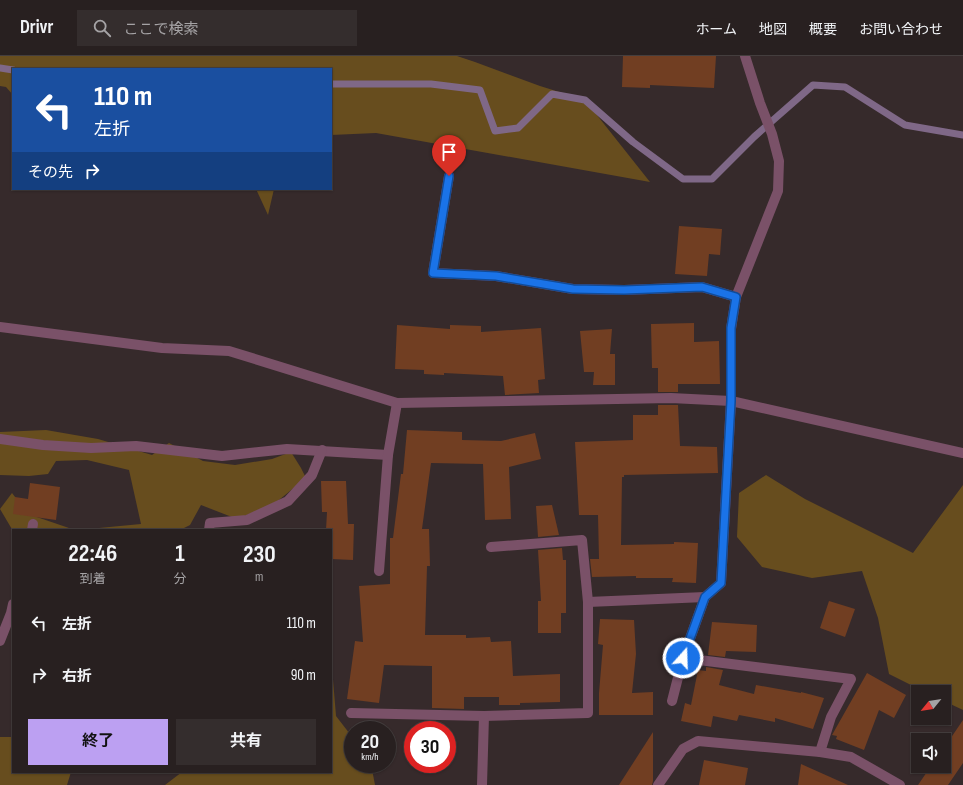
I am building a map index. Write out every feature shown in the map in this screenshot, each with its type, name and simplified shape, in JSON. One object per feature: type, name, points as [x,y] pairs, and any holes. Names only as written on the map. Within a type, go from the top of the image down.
[{"type":"street","points":[[672,701],[683,658],[705,597],[721,583],[731,401],[731,328],[736,297],[778,191],[778,161],[772,134],[760,104],[745,56]]},
{"type":"street","points":[[449,176],[433,273],[496,276],[573,289],[624,290],[702,287],[736,297]]},
{"type":"street","points":[[0,327],[162,348],[229,351],[396,403],[671,398],[731,401],[963,452]]},
{"type":"street","points":[[379,571],[388,455],[396,403]]},
{"type":"street","points":[[0,439],[91,448],[136,446],[222,456],[287,449],[388,455]]},
{"type":"street","points":[[209,529],[210,523],[247,520],[288,501],[312,475],[322,450]]},
{"type":"street","points":[[351,713],[484,716],[588,713],[588,602],[582,540],[491,547]]},
{"type":"street","points":[[588,602],[705,597]]},
{"type":"street","points":[[0,641],[12,610]]},
{"type":"street","points":[[683,658],[851,679],[831,717],[820,752]]},
{"type":"street","points":[[482,785],[484,716]]},
{"type":"street","points":[[658,785],[683,749],[698,741],[820,752],[851,758],[900,785]]},
{"type":"shaded area","points":[[0,56],[457,56],[540,86],[585,100],[650,182],[376,133],[332,135],[332,68],[12,68],[12,94],[6,87],[0,86]]},
{"type":"shaded area","points":[[256,190],[274,190],[268,215]]},
{"type":"shaded area","points":[[46,430],[98,439],[152,455],[169,443],[203,461],[235,465],[272,459],[291,452],[306,478],[274,504],[237,519],[201,505],[190,525],[182,529],[12,529],[0,509],[12,493],[28,514],[69,528],[99,528],[141,524],[129,470],[87,460],[56,461],[48,474],[29,476],[0,475],[0,432]]},
{"type":"shaded area","points":[[766,475],[805,499],[913,553],[963,485],[963,710],[951,704],[951,685],[911,685],[889,674],[878,618],[862,571],[812,578],[762,567],[737,537],[739,493]]},
{"type":"shaded area","points":[[332,667],[336,716],[344,726],[344,773],[373,773],[375,785],[165,785],[181,773],[332,773]]},
{"type":"shaded area","points":[[0,737],[12,737],[12,773],[71,773],[67,785],[0,785]]},
{"type":"building","points":[[623,56],[716,56],[714,88],[650,85],[650,88],[622,87]]},
{"type":"building","points":[[679,226],[722,229],[720,255],[709,254],[707,276],[675,274]]},
{"type":"building","points":[[694,323],[694,342],[719,341],[720,384],[678,384],[678,392],[658,392],[658,368],[652,368],[651,324]]},
{"type":"building","points":[[397,325],[450,329],[450,325],[481,326],[481,332],[541,328],[545,379],[538,380],[539,393],[505,395],[503,376],[444,373],[444,375],[424,374],[424,370],[395,369]]},
{"type":"building","points":[[612,329],[610,354],[615,354],[615,385],[593,385],[594,372],[584,372],[580,331]]},
{"type":"building","points":[[658,405],[678,405],[680,446],[717,447],[718,473],[624,475],[624,477],[622,477],[621,545],[674,544],[674,542],[698,543],[696,583],[672,582],[673,578],[636,578],[636,576],[592,577],[590,559],[599,559],[598,515],[579,515],[575,442],[633,440],[633,415],[658,415]]},
{"type":"building","points":[[407,430],[462,432],[462,440],[501,441],[535,433],[541,459],[509,467],[511,519],[485,520],[483,464],[431,463],[422,529],[429,529],[430,566],[427,566],[425,635],[466,635],[466,638],[490,637],[491,642],[511,641],[513,676],[560,674],[560,702],[499,705],[499,697],[464,697],[464,709],[432,708],[432,666],[384,665],[379,703],[347,699],[355,641],[363,642],[359,586],[390,584],[390,538],[393,538],[401,474],[403,474]]},
{"type":"building","points":[[321,481],[346,481],[348,524],[354,524],[353,560],[332,559],[332,529],[326,529],[327,512],[322,512]]},
{"type":"building","points":[[30,483],[60,487],[56,520],[13,514],[15,497],[28,499]]},
{"type":"building","points":[[552,505],[559,535],[538,537],[536,506]]},
{"type":"building","points":[[562,548],[563,560],[566,560],[566,613],[561,613],[561,633],[538,633],[538,601],[541,601],[538,550]]},
{"type":"building","points":[[829,601],[855,609],[845,637],[820,628]]},
{"type":"building","points":[[600,619],[634,620],[636,654],[632,693],[653,692],[653,715],[599,715],[599,693],[603,645],[598,644]]},
{"type":"building","points":[[712,622],[757,625],[756,652],[726,651],[725,657],[708,655]]},
{"type":"building","points":[[706,667],[723,670],[719,685],[754,694],[756,685],[801,692],[824,698],[813,729],[775,718],[775,722],[739,715],[737,721],[713,716],[711,727],[681,721],[685,703],[691,705],[698,670],[706,671]]},
{"type":"building","points":[[867,673],[906,695],[894,718],[879,710],[864,750],[836,739],[837,736],[832,735]]},
{"type":"building","points":[[963,720],[963,763],[948,785],[918,785],[926,773],[951,773],[951,738]]},
{"type":"building","points":[[653,732],[652,785],[619,785]]},
{"type":"building","points":[[704,760],[748,768],[745,785],[699,785]]},
{"type":"building","points":[[801,764],[848,785],[798,785]]},
{"type":"waterway","points":[[0,68],[12,70]]},
{"type":"waterway","points":[[332,84],[431,84],[480,90],[495,131],[518,128],[552,94],[585,100],[633,142],[683,179],[712,179],[754,137],[813,85],[845,87],[905,125],[963,135]]},
{"type":"route","points":[[449,176],[433,273],[496,276],[573,289],[624,290],[702,287],[736,297],[731,328],[731,401],[721,583],[705,597],[683,658]]}]
